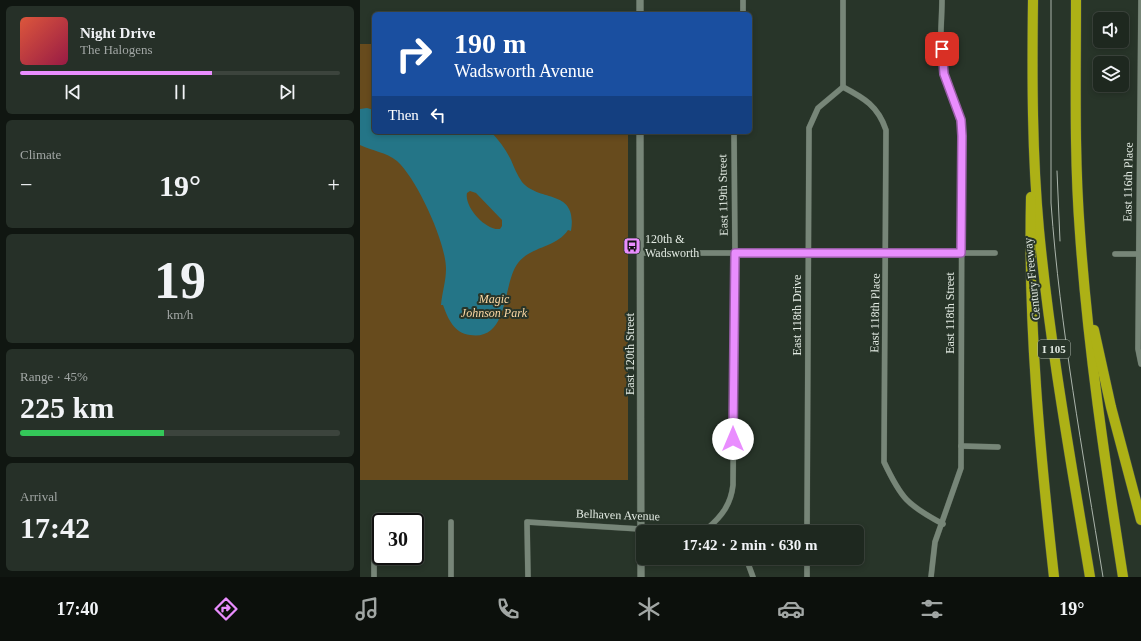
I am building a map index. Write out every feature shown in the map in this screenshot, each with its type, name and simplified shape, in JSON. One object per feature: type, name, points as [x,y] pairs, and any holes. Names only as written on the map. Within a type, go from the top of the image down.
[{"type":"highway","name":"Century Freeway","points":[[1033,0],[1033,120],[1039,229],[1049,314],[1090,577]]},
{"type":"highway","points":[[1076,0],[1077,172],[1085,294],[1098,419],[1123,577]]},
{"type":"highway","points":[[1033,120],[1031,217],[1033,312],[1038,406],[1054,577]]},
{"type":"highway","points":[[1085,294],[1141,520]]},
{"type":"street","points":[[640,0],[640,12]]},
{"type":"street","points":[[743,0],[743,12]]},
{"type":"street","points":[[843,0],[843,87]]},
{"type":"street","name":"East 118th Street","points":[[931,577],[935,542],[943,524],[961,468],[962,136],[961,120],[944,74],[942,63],[942,0]]},
{"type":"street","name":"East 116th Place","points":[[1141,0],[1138,349],[1141,364]]},
{"type":"street","name":"East 118th Place","points":[[843,87],[870,104],[881,116],[886,130],[884,462],[896,488],[904,499],[913,507],[943,524]]},
{"type":"street","name":"East 118th Drive","points":[[807,525],[809,128],[818,108],[843,87]]},
{"type":"street","name":"East 120th Street","points":[[640,134],[640,525]]},
{"type":"street","name":"East 119th Street","points":[[712,525],[718,520],[732,497],[735,253],[734,134]]},
{"type":"street","points":[[641,253],[995,253]]},
{"type":"street","points":[[1115,254],[1140,254]]},
{"type":"street","points":[[961,446],[998,447]]},
{"type":"street","points":[[451,522],[451,577]]},
{"type":"street","name":"Belhaven Avenue","points":[[528,577],[527,522],[636,529]]},
{"type":"street","points":[[374,565],[374,577]]},
{"type":"street","name":"East 120th Street","points":[[641,565],[641,577]]},
{"type":"street","points":[[749,565],[753,577]]},
{"type":"street","points":[[807,565],[807,577]]},
{"type":"green space","name":"Magic Johnson Park","points":[[360,44],[372,44],[372,134],[628,134],[628,480],[360,480]]},
{"type":"water","points":[[367,108],[372,109],[372,134],[493,134],[507,153],[522,182],[538,192],[556,198],[569,208],[572,217],[571,231],[568,230],[557,240],[523,257],[518,263],[509,284],[499,320],[492,329],[483,334],[464,334],[452,324],[443,305],[441,305],[446,269],[445,257],[436,228],[421,196],[405,170],[397,161],[360,145],[360,109]],"holes":[[[470,191],[476,193],[502,220],[502,226],[500,229],[494,229],[483,222],[472,211],[467,199],[467,193]]]},
{"type":"tram line","points":[[1051,0],[1051,203],[1055,250],[1066,344],[1103,577]]},
{"type":"tram line","points":[[1057,171],[1060,241]]},
{"type":"place","name":"120th & Wadsworth","points":[[632,246]]},
{"type":"route","points":[[733,439],[735,253],[961,253],[961,120],[944,74],[942,49]]}]
